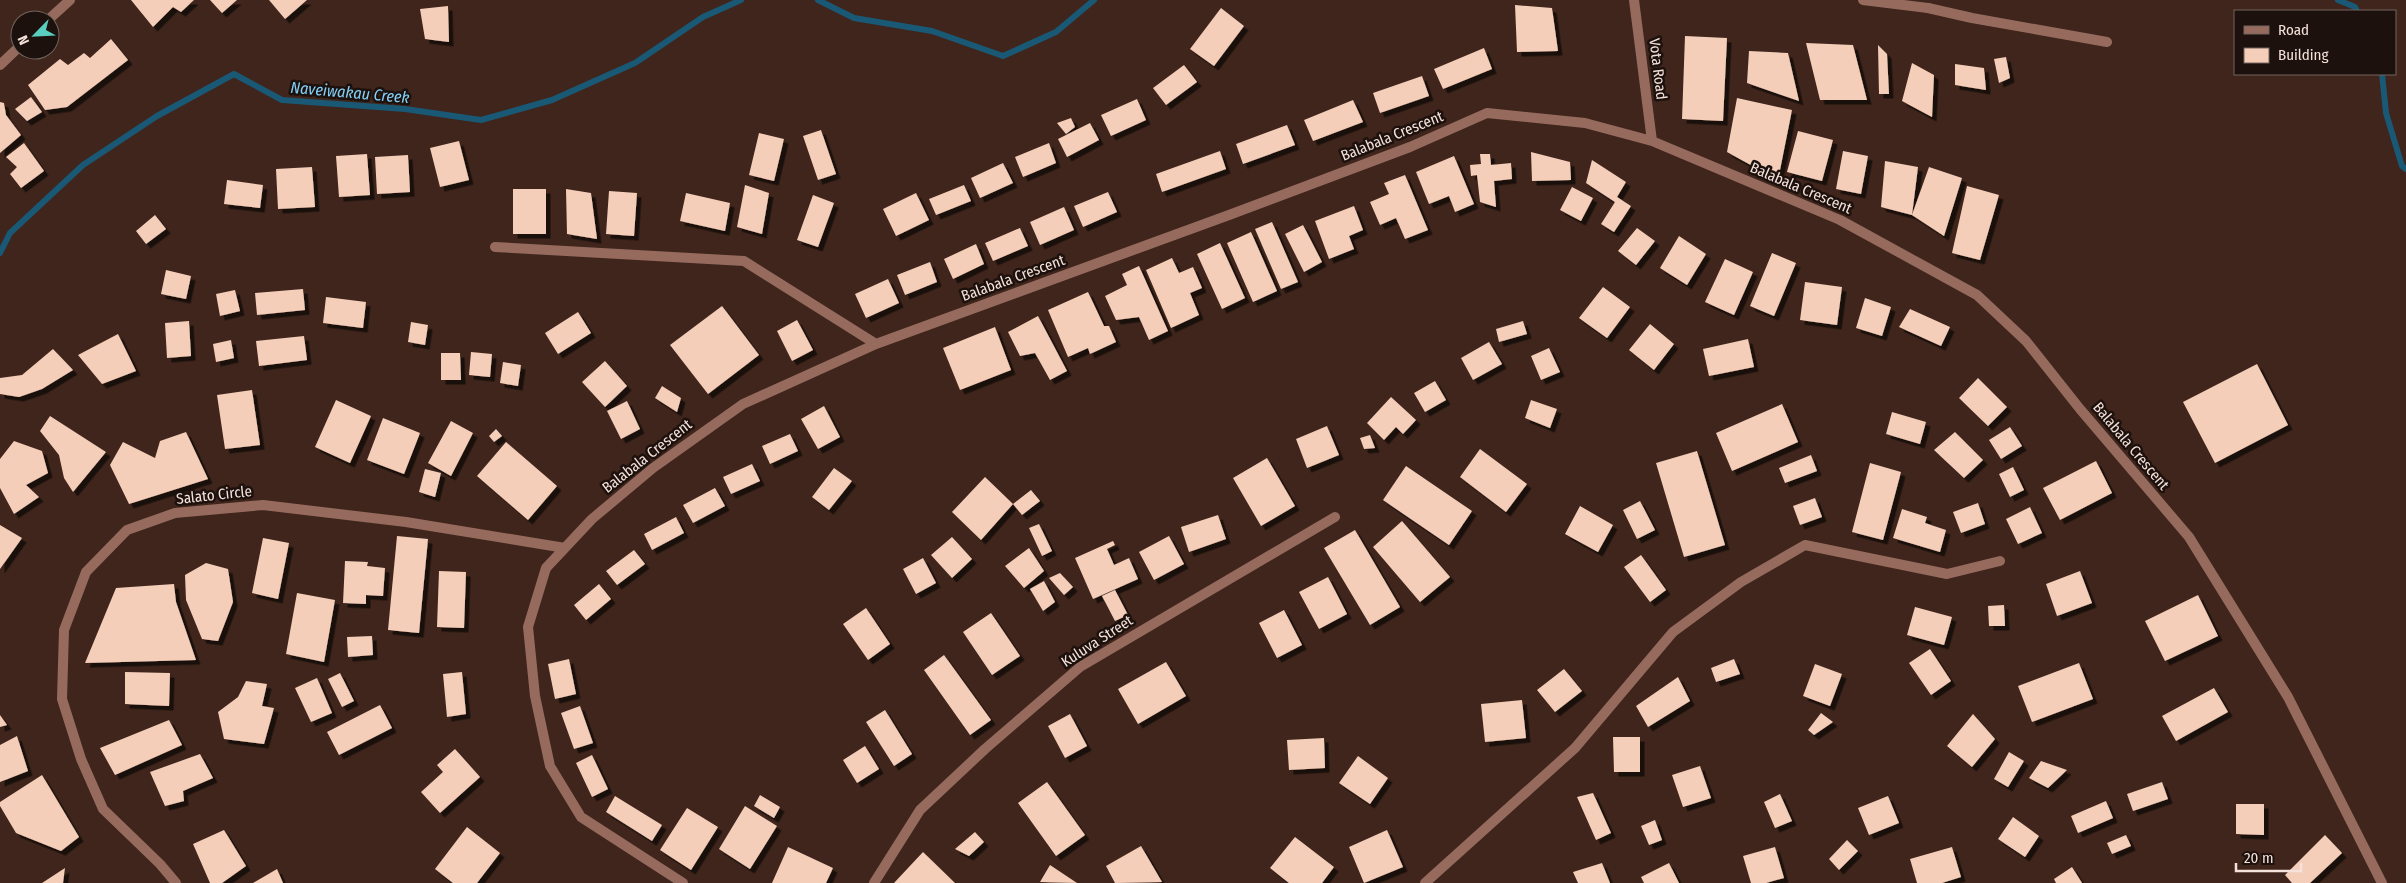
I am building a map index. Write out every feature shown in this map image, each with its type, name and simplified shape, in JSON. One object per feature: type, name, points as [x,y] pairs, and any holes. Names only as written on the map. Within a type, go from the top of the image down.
[{"type":"street","points":[[59,10],[70,0]]},
{"type":"street","name":"Vota Road","points":[[1634,0],[1652,141]]},
{"type":"street","points":[[1863,0],[1928,8],[1972,18],[2107,42]]},
{"type":"street","points":[[0,65],[10,56]]},
{"type":"street","name":"Balabala Crescent","points":[[683,883],[581,817],[550,766],[535,696],[528,628],[546,568],[592,519],[653,468],[744,404],[876,344],[1256,205],[1410,147],[1487,114],[1585,123],[1652,141],[1840,220],[1977,295],[2026,341],[2080,410],[2189,537],[2288,697],[2382,883]]},
{"type":"street","points":[[495,247],[744,261],[876,344]]},
{"type":"street","name":"Salato Circle","points":[[176,883],[160,864],[103,809],[81,759],[62,699],[64,630],[86,572],[126,530],[175,513],[263,506],[406,522],[565,548]]},
{"type":"street","name":"Kuluva Street","points":[[874,883],[920,810],[985,749],[1080,667],[1335,516]]},
{"type":"street","points":[[1425,883],[1575,748],[1674,632],[1741,582],[1805,545],[1946,574],[2000,561]]},
{"type":"building","points":[[131,0],[194,0],[181,12],[173,7],[153,27]]},
{"type":"building","points":[[210,0],[237,0],[222,13]]},
{"type":"building","points":[[269,0],[307,0],[285,19]]},
{"type":"building","points":[[1515,5],[1552,8],[1558,51],[1517,52]]},
{"type":"building","points":[[448,6],[449,42],[425,39],[420,9]]},
{"type":"building","points":[[1221,8],[1244,26],[1214,66],[1190,49]]},
{"type":"building","points":[[1685,36],[1727,38],[1723,121],[1682,119]]},
{"type":"building","points":[[111,39],[128,60],[67,107],[45,110],[28,85],[60,59],[68,65],[84,53],[90,58]]},
{"type":"building","points":[[1806,43],[1853,45],[1867,100],[1820,100]]},
{"type":"building","points":[[1878,45],[1887,54],[1889,94],[1879,94]]},
{"type":"building","points":[[1484,48],[1492,69],[1443,89],[1434,69]]},
{"type":"building","points":[[1749,51],[1788,53],[1799,101],[1747,83]]},
{"type":"building","points":[[2006,57],[2010,78],[1999,83],[1994,59]]},
{"type":"building","points":[[1912,63],[1934,75],[1932,117],[1902,101]]},
{"type":"building","points":[[1955,64],[1984,68],[1986,90],[1955,85]]},
{"type":"building","points":[[1184,65],[1197,82],[1166,105],[1153,88]]},
{"type":"building","points":[[1422,76],[1429,96],[1380,113],[1373,93]]},
{"type":"building","points":[[31,97],[42,112],[27,121],[15,109]]},
{"type":"building","points":[[1737,98],[1792,110],[1778,180],[1727,152]]},
{"type":"building","points":[[1137,99],[1146,120],[1111,136],[1101,115]]},
{"type":"building","points":[[1353,100],[1363,122],[1313,141],[1304,120]]},
{"type":"building","points":[[0,102],[4,103],[6,115],[21,135],[0,153]]},
{"type":"building","points":[[1071,118],[1075,127],[1066,134],[1057,123]]},
{"type":"building","points":[[1090,123],[1099,140],[1067,157],[1058,139]]},
{"type":"building","points":[[1287,125],[1295,145],[1243,164],[1236,144]]},
{"type":"building","points":[[821,130],[836,174],[818,180],[803,136]]},
{"type":"building","points":[[1798,131],[1833,140],[1822,181],[1787,172]]},
{"type":"building","points":[[759,133],[784,139],[774,181],[749,175]]},
{"type":"building","points":[[459,141],[469,180],[440,187],[430,148]]},
{"type":"building","points":[[24,143],[44,171],[21,188],[10,174],[17,167],[6,157]]},
{"type":"building","points":[[1049,143],[1056,163],[1023,177],[1015,157]]},
{"type":"building","points":[[1220,151],[1226,169],[1162,192],[1156,174]]},
{"type":"building","points":[[1843,151],[1868,156],[1861,194],[1836,189]]},
{"type":"building","points":[[1531,152],[1570,162],[1571,180],[1532,181]]},
{"type":"building","points":[[367,154],[370,195],[339,197],[336,156]]},
{"type":"building","points":[[1480,154],[1490,154],[1491,165],[1511,163],[1512,179],[1494,181],[1496,207],[1480,202],[1477,175],[1471,176],[1470,165],[1481,164]]},
{"type":"building","points":[[408,155],[410,192],[377,194],[375,157]]},
{"type":"building","points":[[1454,156],[1474,204],[1455,212],[1449,196],[1429,204],[1416,172]]},
{"type":"building","points":[[1592,160],[1626,182],[1617,197],[1631,206],[1614,232],[1601,224],[1615,202],[1586,183]]},
{"type":"building","points":[[1885,161],[1918,167],[1912,215],[1881,207]]},
{"type":"building","points":[[1003,163],[1013,183],[980,198],[971,178]]},
{"type":"building","points":[[312,167],[315,207],[278,209],[276,169]]},
{"type":"building","points":[[1929,167],[1962,178],[1944,236],[1912,215]]},
{"type":"building","points":[[1405,175],[1428,230],[1405,239],[1396,218],[1380,225],[1370,202],[1389,194],[1384,183]]},
{"type":"building","points":[[227,180],[263,185],[260,208],[224,204]]},
{"type":"building","points":[[745,185],[769,193],[762,234],[737,227]]},
{"type":"building","points":[[964,185],[971,201],[936,215],[929,199]]},
{"type":"building","points":[[1967,186],[1999,195],[1980,260],[1952,253]]},
{"type":"building","points":[[1572,187],[1593,198],[1581,221],[1560,210]]},
{"type":"building","points":[[513,189],[546,189],[546,234],[513,234]]},
{"type":"building","points":[[566,189],[591,193],[597,239],[567,234]]},
{"type":"building","points":[[609,191],[637,193],[634,236],[606,234]]},
{"type":"building","points":[[1108,192],[1117,212],[1083,227],[1074,206]]},
{"type":"building","points":[[686,193],[730,203],[725,231],[680,221]]},
{"type":"building","points":[[916,193],[929,220],[896,236],[883,209]]},
{"type":"building","points":[[813,195],[834,203],[818,247],[797,240]]},
{"type":"building","points":[[1354,206],[1363,230],[1349,236],[1354,249],[1329,259],[1315,221]]},
{"type":"building","points":[[1064,207],[1074,230],[1040,245],[1030,222]]},
{"type":"building","points":[[155,215],[166,229],[146,244],[136,231]]},
{"type":"building","points":[[1272,222],[1298,282],[1281,289],[1255,229]]},
{"type":"building","points":[[1303,225],[1322,262],[1304,272],[1285,234]]},
{"type":"building","points":[[1020,228],[1028,246],[993,261],[985,243]]},
{"type":"building","points":[[1637,228],[1655,241],[1636,265],[1618,251]]},
{"type":"building","points":[[1251,232],[1277,291],[1253,302],[1227,243]]},
{"type":"building","points":[[1679,236],[1706,254],[1687,285],[1660,268]]},
{"type":"building","points":[[1220,243],[1245,298],[1222,309],[1197,254]]},
{"type":"building","points":[[976,244],[984,264],[953,279],[944,259]]},
{"type":"building","points":[[1772,253],[1796,263],[1774,316],[1750,306]]},
{"type":"building","points":[[1172,258],[1179,273],[1193,267],[1202,288],[1190,293],[1199,315],[1171,328],[1146,270]]},
{"type":"building","points":[[1725,259],[1753,272],[1734,315],[1705,302]]},
{"type":"building","points":[[930,262],[937,282],[905,295],[897,275]]},
{"type":"building","points":[[1139,266],[1168,331],[1149,340],[1139,317],[1116,320],[1105,296],[1127,285],[1122,274]]},
{"type":"building","points":[[166,270],[191,276],[186,299],[161,294]]},
{"type":"building","points":[[888,279],[899,303],[866,318],[855,294]]},
{"type":"building","points":[[1805,282],[1842,287],[1837,325],[1800,320]]},
{"type":"building","points":[[1603,287],[1630,307],[1607,338],[1579,318]]},
{"type":"building","points":[[303,289],[305,310],[257,315],[255,293]]},
{"type":"building","points":[[235,290],[240,311],[220,316],[216,294]]},
{"type":"building","points":[[1088,292],[1104,326],[1109,326],[1116,342],[1090,354],[1088,348],[1068,357],[1048,310]]},
{"type":"building","points":[[326,297],[366,302],[363,328],[323,323]]},
{"type":"building","points":[[1865,298],[1891,307],[1882,336],[1856,328]]},
{"type":"building","points":[[722,306],[759,355],[708,394],[670,345]]},
{"type":"building","points":[[1910,309],[1950,327],[1941,346],[1899,327]]},
{"type":"building","points":[[578,312],[591,333],[558,354],[545,333]]},
{"type":"building","points":[[1038,316],[1067,371],[1050,380],[1035,353],[1020,356],[1008,332]]},
{"type":"building","points":[[797,320],[813,350],[792,361],[777,331]]},
{"type":"building","points":[[189,321],[191,356],[167,358],[165,323]]},
{"type":"building","points":[[1523,321],[1527,334],[1499,342],[1496,329]]},
{"type":"building","points":[[411,322],[428,325],[425,345],[408,342]]},
{"type":"building","points":[[1650,324],[1674,344],[1654,370],[1629,350]]},
{"type":"building","points":[[995,327],[1011,370],[960,390],[943,348]]},
{"type":"building","points":[[118,334],[136,371],[102,384],[78,355]]},
{"type":"building","points":[[304,336],[307,360],[259,366],[256,341]]},
{"type":"building","points":[[1748,339],[1754,367],[1709,376],[1703,349]]},
{"type":"building","points":[[231,340],[234,358],[216,362],[213,344]]},
{"type":"building","points":[[1489,342],[1502,364],[1473,380],[1461,358]]},
{"type":"building","points":[[1549,348],[1560,372],[1541,380],[1531,356]]},
{"type":"building","points":[[53,349],[73,370],[42,389],[19,397],[0,394],[0,378],[22,375]]},
{"type":"building","points":[[471,352],[492,354],[490,377],[469,375]]},
{"type":"building","points":[[441,353],[460,353],[461,380],[441,380]]},
{"type":"building","points":[[605,361],[627,386],[605,407],[582,382]]},
{"type":"building","points":[[503,362],[521,365],[518,386],[500,383]]},
{"type":"building","points":[[2257,364],[2288,425],[2215,463],[2183,402]]},
{"type":"building","points":[[1978,378],[2007,407],[1988,426],[1959,398]]},
{"type":"building","points":[[1435,381],[1446,400],[1425,412],[1414,393]]},
{"type":"building","points":[[662,386],[681,398],[677,412],[655,398]]},
{"type":"building","points":[[252,390],[260,445],[225,449],[217,395]]},
{"type":"building","points":[[1391,397],[1416,420],[1403,434],[1396,427],[1384,440],[1367,423]]},
{"type":"building","points":[[336,400],[371,416],[350,463],[315,447]]},
{"type":"building","points":[[1531,400],[1557,409],[1550,428],[1525,418]]},
{"type":"building","points":[[627,401],[640,429],[621,439],[607,411]]},
{"type":"building","points":[[1782,404],[1798,442],[1732,471],[1716,433]]},
{"type":"building","points":[[824,406],[840,437],[818,449],[801,419]]},
{"type":"building","points":[[1892,412],[1926,422],[1920,444],[1886,434]]},
{"type":"building","points":[[50,416],[106,452],[73,492],[64,478],[59,455],[40,431]]},
{"type":"building","points":[[383,418],[420,433],[404,474],[367,460]]},
{"type":"building","points":[[451,421],[473,433],[451,476],[428,463]]},
{"type":"building","points":[[1327,426],[1339,455],[1307,468],[1296,439]]},
{"type":"building","points":[[2010,427],[2022,446],[2001,459],[1989,440]]},
{"type":"building","points":[[496,429],[502,436],[494,442],[489,436]]},
{"type":"building","points":[[186,432],[208,479],[129,504],[110,465],[123,442],[155,458],[160,441]]},
{"type":"building","points":[[1955,432],[1983,460],[1964,478],[1934,450]]},
{"type":"building","points":[[790,434],[798,451],[770,464],[762,446]]},
{"type":"building","points":[[1370,435],[1375,448],[1364,449],[1360,438]]},
{"type":"building","points":[[14,441],[42,451],[48,473],[26,485],[39,497],[14,514],[0,488],[0,459]]},
{"type":"building","points":[[506,442],[557,486],[528,520],[477,476]]},
{"type":"building","points":[[1480,449],[1527,484],[1506,512],[1460,477]]},
{"type":"building","points":[[1697,451],[1725,545],[1684,557],[1656,463]]},
{"type":"building","points":[[1811,455],[1817,471],[1785,483],[1779,468]]},
{"type":"building","points":[[1267,458],[1295,506],[1261,526],[1233,478]]},
{"type":"building","points":[[2096,461],[2112,493],[2060,520],[2043,488]]},
{"type":"building","points":[[1870,463],[1901,472],[1883,540],[1852,532]]},
{"type":"building","points":[[752,464],[760,481],[731,494],[723,477]]},
{"type":"building","points":[[1406,466],[1472,511],[1449,545],[1383,500]]},
{"type":"building","points":[[2013,467],[2024,490],[2010,497],[1999,474]]},
{"type":"building","points":[[834,468],[852,481],[829,510],[812,497]]},
{"type":"building","points":[[425,469],[441,473],[435,497],[419,492]]},
{"type":"building","points":[[985,477],[1013,504],[981,540],[952,512]]},
{"type":"building","points":[[715,488],[725,506],[693,523],[683,505]]},
{"type":"building","points":[[1031,490],[1040,501],[1022,515],[1013,504]]},
{"type":"building","points":[[1815,498],[1822,517],[1800,525],[1793,506]]},
{"type":"building","points":[[1640,501],[1655,530],[1637,539],[1623,510]]},
{"type":"building","points":[[1978,503],[1985,524],[1961,533],[1953,512]]},
{"type":"building","points":[[1580,506],[1613,525],[1598,552],[1565,534]]},
{"type":"building","points":[[2030,507],[2042,533],[2018,544],[2006,519]]},
{"type":"building","points":[[1902,509],[1927,517],[1925,523],[1946,530],[1940,552],[1893,538]]},
{"type":"building","points":[[1218,515],[1226,539],[1189,552],[1181,527]]},
{"type":"building","points":[[676,517],[684,533],[652,550],[644,534]]},
{"type":"building","points":[[1402,521],[1450,577],[1420,602],[1373,547]]},
{"type":"building","points":[[1039,524],[1052,551],[1042,556],[1029,528]]},
{"type":"building","points":[[0,525],[22,538],[0,569]]},
{"type":"building","points":[[1355,530],[1400,607],[1370,625],[1324,548]]},
{"type":"building","points":[[397,536],[428,539],[419,633],[388,630]]},
{"type":"building","points":[[1169,536],[1184,564],[1154,580],[1139,552]]},
{"type":"building","points":[[952,537],[972,559],[952,578],[931,555]]},
{"type":"building","points":[[263,538],[289,543],[278,599],[252,593]]},
{"type":"building","points":[[1113,541],[1115,545],[1107,549],[1114,565],[1129,558],[1138,579],[1093,599],[1075,558]]},
{"type":"building","points":[[1029,548],[1044,571],[1024,588],[1005,566]]},
{"type":"building","points":[[634,550],[645,564],[617,585],[606,571]]},
{"type":"building","points":[[1641,555],[1666,590],[1650,602],[1624,567]]},
{"type":"building","points":[[923,558],[936,583],[916,594],[903,569]]},
{"type":"building","points":[[345,561],[368,562],[367,566],[385,568],[383,596],[366,595],[366,604],[343,603]]},
{"type":"building","points":[[206,563],[228,569],[233,602],[218,641],[202,639],[186,600],[185,575]]},
{"type":"building","points":[[439,571],[466,572],[464,628],[437,627]]},
{"type":"building","points":[[2080,571],[2092,603],[2057,616],[2046,584]]},
{"type":"building","points":[[1060,573],[1073,587],[1064,595],[1049,578]]},
{"type":"building","points":[[1328,577],[1347,614],[1319,629],[1299,592]]},
{"type":"building","points":[[1044,581],[1055,602],[1043,611],[1030,589]]},
{"type":"building","points":[[174,584],[176,602],[196,660],[85,663],[116,588]]},
{"type":"building","points":[[599,584],[611,599],[586,620],[574,605]]},
{"type":"building","points":[[1115,590],[1128,615],[1115,621],[1102,596]]},
{"type":"building","points":[[297,593],[335,600],[324,662],[286,654]]},
{"type":"building","points":[[2198,595],[2218,636],[2165,661],[2145,621]]},
{"type":"building","points":[[2004,605],[2005,626],[1989,626],[1988,606]]},
{"type":"building","points":[[1915,607],[1952,617],[1944,645],[1907,635]]},
{"type":"building","points":[[866,608],[890,644],[868,660],[843,624]]},
{"type":"building","points":[[1284,610],[1302,645],[1277,658],[1259,623]]},
{"type":"building","points":[[991,613],[1020,656],[992,675],[963,632]]},
{"type":"building","points":[[372,636],[373,655],[348,657],[347,637]]},
{"type":"building","points":[[1930,649],[1951,681],[1931,695],[1909,663]]},
{"type":"building","points":[[944,655],[991,720],[970,735],[924,670]]},
{"type":"building","points":[[569,659],[576,694],[555,699],[548,664]]},
{"type":"building","points":[[1734,659],[1740,674],[1716,682],[1711,668]]},
{"type":"building","points":[[1166,662],[1186,696],[1138,724],[1118,689]]},
{"type":"building","points":[[2079,663],[2093,699],[2032,722],[2018,686]]},
{"type":"building","points":[[1815,664],[1842,674],[1830,706],[1803,696]]},
{"type":"building","points":[[1564,669],[1582,691],[1555,712],[1537,690]]},
{"type":"building","points":[[125,672],[170,673],[169,706],[125,704]]},
{"type":"building","points":[[462,672],[466,714],[447,717],[443,674]]},
{"type":"building","points":[[340,673],[354,701],[342,707],[328,679]]},
{"type":"building","points":[[1678,677],[1690,701],[1648,727],[1636,706]]},
{"type":"building","points":[[317,678],[332,713],[311,722],[295,688]]},
{"type":"building","points":[[246,681],[267,684],[262,706],[274,708],[264,744],[224,739],[218,712],[238,697]]},
{"type":"building","points":[[2214,688],[2228,712],[2176,741],[2162,716]]},
{"type":"building","points":[[1522,700],[1526,738],[1485,742],[1481,704]]},
{"type":"building","points":[[380,705],[392,728],[339,755],[327,732]]},
{"type":"building","points":[[580,706],[593,743],[574,749],[561,713]]},
{"type":"building","points":[[885,710],[912,754],[894,766],[866,722]]},
{"type":"building","points":[[1821,713],[1833,722],[1814,735],[1808,730]]},
{"type":"building","points":[[1070,714],[1087,746],[1065,758],[1048,726]]},
{"type":"building","points":[[1973,714],[1995,739],[1972,767],[1947,746]]},
{"type":"building","points":[[0,715],[7,725],[0,727]]},
{"type":"building","points":[[169,720],[182,745],[115,775],[100,748]]},
{"type":"building","points":[[17,736],[28,771],[0,782],[0,745]]},
{"type":"building","points":[[1613,737],[1640,737],[1640,772],[1614,772]]},
{"type":"building","points":[[1324,738],[1325,768],[1289,770],[1287,740]]},
{"type":"building","points":[[865,746],[879,769],[857,783],[843,760]]},
{"type":"building","points":[[455,749],[480,777],[440,813],[421,792],[443,772],[437,765]]},
{"type":"building","points":[[2009,752],[2024,761],[2008,787],[1994,779]]},
{"type":"building","points":[[200,754],[213,778],[183,791],[184,801],[165,806],[150,772]]},
{"type":"building","points":[[592,755],[608,789],[592,797],[576,763]]},
{"type":"building","points":[[1358,756],[1388,778],[1370,804],[1339,783]]},
{"type":"building","points":[[2041,761],[2067,770],[2048,788],[2029,778]]},
{"type":"building","points":[[1700,766],[1711,798],[1683,807],[1672,775]]},
{"type":"building","points":[[42,775],[79,837],[61,851],[16,833],[0,806],[0,802]]},
{"type":"building","points":[[1047,782],[1085,835],[1056,856],[1018,803]]},
{"type":"building","points":[[2162,782],[2168,799],[2133,811],[2127,794]]},
{"type":"building","points":[[1593,793],[1611,833],[1596,840],[1577,797]]},
{"type":"building","points":[[1780,794],[1792,821],[1775,828],[1764,802]]},
{"type":"building","points":[[760,795],[780,807],[774,818],[754,806]]},
{"type":"building","points":[[615,796],[662,825],[652,841],[606,812]]},
{"type":"building","points":[[1888,796],[1899,823],[1869,835],[1858,808]]},
{"type":"building","points":[[2106,801],[2113,818],[2078,833],[2071,816]]},
{"type":"building","points":[[2236,804],[2264,804],[2264,835],[2236,834]]},
{"type":"building","points":[[745,806],[777,826],[750,869],[719,849]]},
{"type":"building","points":[[687,808],[718,827],[691,870],[660,850]]},
{"type":"building","points":[[2013,817],[2039,836],[2025,857],[1998,839]]},
{"type":"building","points":[[1655,820],[1662,840],[1649,845],[1641,826]]},
{"type":"building","points":[[467,827],[500,853],[477,883],[453,883],[435,869]]},
{"type":"building","points":[[224,830],[246,866],[222,883],[210,883],[193,844]]},
{"type":"building","points":[[1387,830],[1403,867],[1364,883],[1349,847]]},
{"type":"building","points":[[975,832],[984,842],[969,856],[955,849]]},
{"type":"building","points":[[2126,835],[2131,846],[2112,854],[2107,843]]},
{"type":"building","points":[[2325,835],[2342,853],[2310,883],[2292,883],[2285,875]]},
{"type":"building","points":[[1295,837],[1334,867],[1322,883],[1289,883],[1270,868]]},
{"type":"building","points":[[1847,840],[1858,851],[1839,870],[1829,859]]},
{"type":"building","points":[[1141,846],[1162,882],[1115,883],[1106,866]]},
{"type":"building","points":[[788,847],[833,868],[826,883],[772,883]]},
{"type":"building","points":[[1775,847],[1784,878],[1766,883],[1751,883],[1743,856]]},
{"type":"building","points":[[1952,847],[1961,877],[1942,883],[1917,883],[1910,859]]},
{"type":"building","points":[[923,852],[955,883],[894,883]]},
{"type":"building","points":[[1602,863],[1610,883],[1578,883],[1573,872]]},
{"type":"building","points":[[1669,863],[1679,883],[1644,883],[1641,877]]},
{"type":"building","points":[[1050,865],[1077,883],[1040,882]]},
{"type":"building","points":[[2072,867],[2082,883],[2056,883],[2054,879]]},
{"type":"building","points":[[65,868],[63,883],[42,883]]},
{"type":"building","points":[[277,869],[283,883],[253,883]]},
{"type":"waterway","name":"Naveiwakau Creek","points":[[0,253],[10,233],[83,165],[157,116],[234,74],[282,100],[405,109],[481,120],[552,100],[635,63],[703,17],[741,0]]},
{"type":"waterway","name":"Naveiwakau Creek","points":[[818,0],[854,18],[932,31],[1003,56],[1056,32],[1094,0]]},
{"type":"waterway","name":"Naveiwakau Creek","points":[[2338,0],[2355,7],[2356,10]]},
{"type":"waterway","name":"Naveiwakau Creek","points":[[2382,75],[2386,113],[2402,166],[2406,169]]}]
